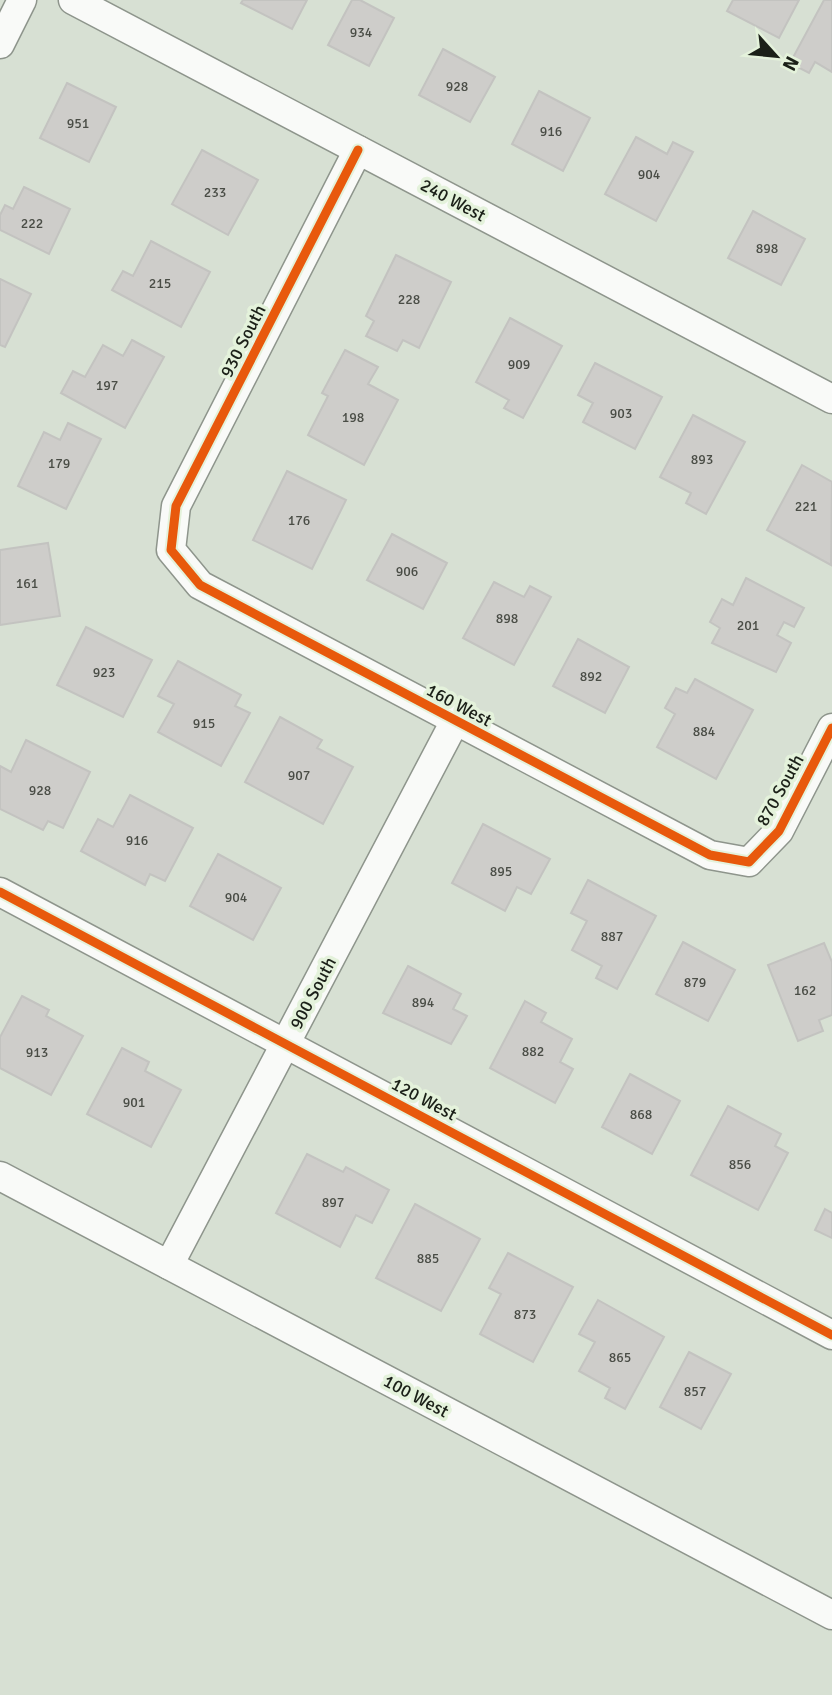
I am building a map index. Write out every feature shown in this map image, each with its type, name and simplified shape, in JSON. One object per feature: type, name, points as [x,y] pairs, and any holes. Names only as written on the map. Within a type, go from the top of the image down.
[{"type":"street","points":[[0,44],[22,0]]},
{"type":"street","name":"240 West","points":[[73,0],[832,399]]},
{"type":"street","name":"930 South","points":[[171,550],[176,506],[358,150]]},
{"type":"street","name":"160 West","points":[[171,550],[200,585],[710,855],[749,862]]},
{"type":"street","name":"900 South","points":[[169,1265],[456,721]]},
{"type":"street","name":"870 South","points":[[749,862],[779,831],[832,728]]},
{"type":"street","name":"120 West","points":[[0,892],[832,1335]]},
{"type":"street","name":"100 West","points":[[0,1176],[832,1615]]},
{"type":"building","points":[[243,0],[307,0],[292,29],[241,3]]},
{"type":"building","points":[[352,0],[360,0],[394,18],[369,66],[328,45]]},
{"type":"building","points":[[733,0],[799,0],[779,38],[727,11]]},
{"type":"building","points":[[824,0],[832,0],[832,72],[815,62],[809,73],[790,63]]},
{"type":"building","points":[[443,49],[495,77],[470,122],[419,95]]},
{"type":"building","points":[[67,83],[116,107],[89,162],[40,138]]},
{"type":"building","points":[[539,91],[590,118],[563,171],[512,144]]},
{"type":"building","points":[[636,137],[667,154],[673,142],[693,152],[656,221],[605,194]]},
{"type":"building","points":[[202,150],[258,180],[228,235],[172,204]]},
{"type":"building","points":[[24,187],[70,209],[49,254],[0,230],[0,215],[5,205],[13,209]]},
{"type":"building","points":[[753,211],[805,239],[781,285],[728,258]]},
{"type":"building","points":[[151,241],[210,272],[181,327],[112,290],[123,271],[133,276]]},
{"type":"building","points":[[396,255],[451,282],[419,348],[403,340],[397,351],[366,336],[374,321],[366,316]]},
{"type":"building","points":[[0,279],[31,294],[5,347],[0,345]]},
{"type":"building","points":[[510,318],[562,346],[523,418],[504,408],[509,400],[476,382]]},
{"type":"building","points":[[132,340],[164,357],[125,428],[61,393],[73,371],[85,377],[103,345],[123,356]]},
{"type":"building","points":[[345,350],[378,367],[368,384],[398,400],[364,465],[308,435],[328,396],[322,393]]},
{"type":"building","points":[[595,363],[662,397],[635,449],[583,422],[593,403],[578,395]]},
{"type":"building","points":[[693,415],[745,442],[706,514],[686,503],[691,493],[660,477]]},
{"type":"building","points":[[68,423],[101,439],[66,509],[18,486],[44,432],[60,440]]},
{"type":"building","points":[[802,465],[832,482],[831,565],[767,530]]},
{"type":"building","points":[[287,471],[346,500],[312,569],[253,540]]},
{"type":"building","points":[[392,534],[447,563],[423,609],[367,580]]},
{"type":"building","points":[[48,543],[60,616],[0,625],[0,550]]},
{"type":"building","points":[[746,578],[804,608],[794,627],[784,622],[777,635],[791,643],[776,672],[712,643],[720,628],[710,622],[722,599],[733,605]]},
{"type":"building","points":[[494,582],[524,597],[530,586],[551,597],[514,665],[463,638]]},
{"type":"building","points":[[86,627],[152,660],[123,717],[57,685]]},
{"type":"building","points":[[578,639],[629,667],[605,713],[553,686]]},
{"type":"building","points":[[178,661],[241,695],[235,706],[250,713],[221,766],[158,732],[174,704],[158,696]]},
{"type":"building","points":[[695,679],[753,710],[716,779],[657,747],[675,714],[665,708],[676,688],[687,693]]},
{"type":"building","points":[[280,717],[322,740],[317,748],[353,767],[323,824],[245,782]]},
{"type":"building","points":[[26,740],[90,772],[63,828],[48,821],[43,830],[0,809],[0,766],[11,772]]},
{"type":"building","points":[[130,795],[193,828],[165,881],[150,874],[145,885],[81,851],[98,819],[113,827]]},
{"type":"building","points":[[483,824],[550,859],[531,894],[517,887],[505,911],[452,883]]},
{"type":"building","points":[[218,854],[281,888],[253,940],[190,906]]},
{"type":"building","points":[[588,880],[656,916],[617,989],[596,978],[602,966],[572,950],[587,921],[571,913]]},
{"type":"building","points":[[683,942],[735,970],[708,1021],[656,994]]},
{"type":"building","points":[[824,943],[832,962],[832,1015],[819,1020],[823,1031],[798,1041],[768,965]]},
{"type":"building","points":[[408,966],[461,994],[453,1009],[467,1016],[451,1044],[383,1013]]},
{"type":"building","points":[[22,996],[49,1010],[46,1016],[83,1036],[51,1095],[0,1068],[0,1037]]},
{"type":"building","points":[[525,1001],[546,1013],[541,1022],[572,1039],[560,1062],[573,1069],[555,1103],[490,1068]]},
{"type":"building","points":[[122,1048],[149,1062],[145,1071],[181,1090],[151,1147],[87,1114]]},
{"type":"building","points":[[630,1074],[680,1101],[652,1154],[602,1127]]},
{"type":"building","points":[[728,1106],[781,1134],[775,1146],[788,1153],[758,1210],[691,1175]]},
{"type":"building","points":[[307,1154],[343,1172],[346,1167],[389,1190],[372,1223],[356,1215],[340,1247],[276,1213]]},
{"type":"building","points":[[415,1204],[480,1239],[441,1311],[376,1278]]},
{"type":"building","points":[[825,1209],[832,1213],[832,1238],[815,1230]]},
{"type":"building","points":[[508,1253],[573,1287],[533,1362],[480,1334],[501,1294],[489,1288]]},
{"type":"building","points":[[598,1300],[664,1337],[625,1409],[605,1398],[610,1388],[579,1371],[595,1342],[579,1334]]},
{"type":"building","points":[[689,1352],[731,1374],[701,1429],[660,1407]]},
{"type":"cycle path","points":[[358,150],[176,506],[171,550],[200,585],[710,855],[749,862],[779,831],[832,728]]},
{"type":"cycle path","points":[[0,892],[832,1335]]}]
